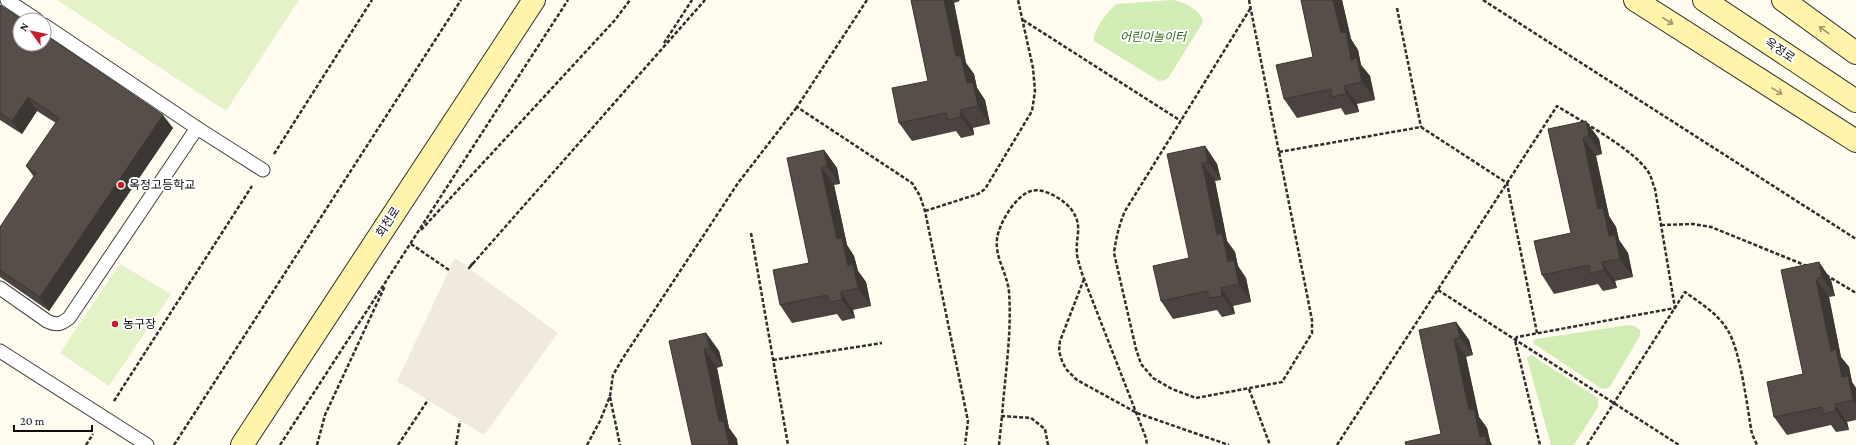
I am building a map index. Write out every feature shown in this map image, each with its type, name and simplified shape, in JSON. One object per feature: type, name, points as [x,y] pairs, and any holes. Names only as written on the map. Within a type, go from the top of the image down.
[{"type":"main road","name":"회천로","points":[[242,445],[534,0]]},
{"type":"main road","points":[[1635,0],[1856,141]]},
{"type":"main road","name":"옥정로","points":[[1704,0],[1856,101]]},
{"type":"main road","points":[[1783,0],[1856,52]]},
{"type":"lane","points":[[7,0],[25,12]]},
{"type":"lane","points":[[52,30],[197,128],[263,170]]},
{"type":"lane","points":[[0,288],[47,321],[55,325],[62,324],[74,311],[197,128]]},
{"type":"lane","points":[[0,351],[147,445]]},
{"type":"path","points":[[86,445],[372,0]]},
{"type":"path","points":[[174,445],[461,0]]},
{"type":"path","points":[[280,445],[568,0]]},
{"type":"path","points":[[416,235],[615,20],[630,0]]},
{"type":"path","points":[[660,50],[692,0]]},
{"type":"path","points":[[473,263],[469,268],[660,50],[706,0]]},
{"type":"path","points":[[587,445],[600,421],[610,396],[614,375],[621,361],[738,183],[797,107],[867,0]]},
{"type":"path","points":[[925,211],[978,194],[985,189],[1032,111],[1035,91],[1033,68],[1018,0]]},
{"type":"path","points":[[1249,0],[1312,320],[1312,333],[1282,382],[1196,398],[1172,389],[1153,378],[1141,364],[1136,349],[1114,253],[1119,223],[1125,211],[1250,9]]},
{"type":"path","points":[[1483,0],[1856,239]]},
{"type":"path","points":[[1398,8],[1421,127]]},
{"type":"path","points":[[1023,20],[1180,121]]},
{"type":"path","points":[[1337,445],[1557,106],[1617,143],[1644,166],[1650,175],[1655,190],[1675,308]]},
{"type":"path","points":[[797,107],[912,183],[920,196],[925,211],[968,420],[965,445]]},
{"type":"path","points":[[1278,152],[1421,127],[1507,183],[1537,332]]},
{"type":"path","points":[[999,445],[1009,329],[1009,291],[1006,278],[998,259],[997,239],[1008,211],[1016,202],[1031,191],[1044,191],[1058,198],[1071,209],[1077,220],[1079,235],[1076,252],[1147,445]]},
{"type":"path","points":[[1661,225],[1693,224],[1711,227],[1810,268]]},
{"type":"path","points":[[751,233],[788,445]]},
{"type":"path","points":[[411,244],[449,270]]},
{"type":"path","points":[[1825,274],[1856,294]]},
{"type":"path","points":[[317,445],[325,415],[389,276]]},
{"type":"path","points":[[1085,279],[1060,341],[1059,351],[1066,369],[1077,380],[1136,413],[1229,445]]},
{"type":"path","points":[[1438,290],[1679,445]]},
{"type":"path","points":[[1587,445],[1685,292],[1709,309],[1727,329],[1736,352],[1752,434],[1757,445]]},
{"type":"path","points":[[1515,340],[1522,335],[1537,332],[1675,308]]},
{"type":"path","points":[[1515,340],[1540,445]]},
{"type":"path","points":[[774,360],[882,343]]},
{"type":"path","points":[[1249,389],[1270,445]]},
{"type":"path","points":[[610,396],[620,445]]},
{"type":"path","points":[[398,445],[428,400]]},
{"type":"path","points":[[1002,416],[1031,418],[1045,429],[1048,445]]},
{"type":"path","points":[[456,445],[460,421]]},
{"type":"green space","points":[[57,0],[299,0],[226,111]]},
{"type":"green space","name":"어린이놀이터","points":[[1172,0],[1181,2],[1191,7],[1199,14],[1203,22],[1169,77],[1165,80],[1159,81],[1094,41],[1098,27],[1117,4]]},
{"type":"green space","name":"농구장","points":[[120,264],[171,294],[109,386],[60,353]]},
{"type":"green space","points":[[1629,325],[1640,330],[1640,336],[1609,388],[1602,389],[1533,343],[1536,339]]},
{"type":"green space","points":[[1531,355],[1598,399],[1598,407],[1574,445],[1551,445],[1527,358]]},
{"type":"shaded area","points":[[455,258],[558,333],[484,435],[397,381]]},
{"type":"building","points":[[911,0],[944,0],[956,56],[961,56],[967,83],[973,82],[978,106],[960,110],[961,117],[948,120],[946,113],[899,123],[892,88],[928,81]]},
{"type":"building","points":[[1301,0],[1333,0],[1341,33],[1346,32],[1351,60],[1357,58],[1362,82],[1344,86],[1346,94],[1332,97],[1331,89],[1284,99],[1276,65],[1313,57]]},
{"type":"building","points":[[0,5],[12,13],[12,52],[52,52],[52,39],[163,115],[40,297],[0,270],[0,227],[36,173],[26,166],[59,118],[28,97],[12,121],[0,113]]},
{"type":"building","points":[[1586,121],[1589,136],[1583,138],[1598,209],[1603,208],[1609,236],[1615,235],[1620,259],[1602,262],[1604,270],[1590,273],[1589,265],[1542,275],[1534,241],[1571,233],[1548,129]]},
{"type":"building","points":[[1205,146],[1208,162],[1202,163],[1217,235],[1222,233],[1228,262],[1234,260],[1239,284],[1221,288],[1222,296],[1209,298],[1207,291],[1161,301],[1153,266],[1189,258],[1167,154]]},
{"type":"building","points":[[824,150],[827,166],[821,167],[837,239],[842,238],[848,266],[853,264],[858,288],[841,292],[842,300],[829,302],[827,295],[780,305],[773,270],[809,263],[787,158]]},
{"type":"building","points":[[1819,262],[1822,277],[1816,279],[1831,351],[1836,349],[1842,377],[1848,376],[1853,400],[1835,404],[1836,411],[1823,414],[1822,407],[1774,417],[1767,382],[1803,374],[1781,270]]},
{"type":"building","points":[[1456,322],[1460,337],[1454,339],[1469,410],[1474,409],[1480,437],[1486,436],[1487,445],[1406,445],[1405,442],[1441,434],[1419,330]]},
{"type":"building","points":[[706,333],[710,348],[704,349],[719,421],[724,421],[729,445],[692,445],[669,341]]},
{"type":"place","name":"옥정고등학교","points":[[121,185]]},
{"type":"place","name":"농구장","points":[[115,324]]}]
